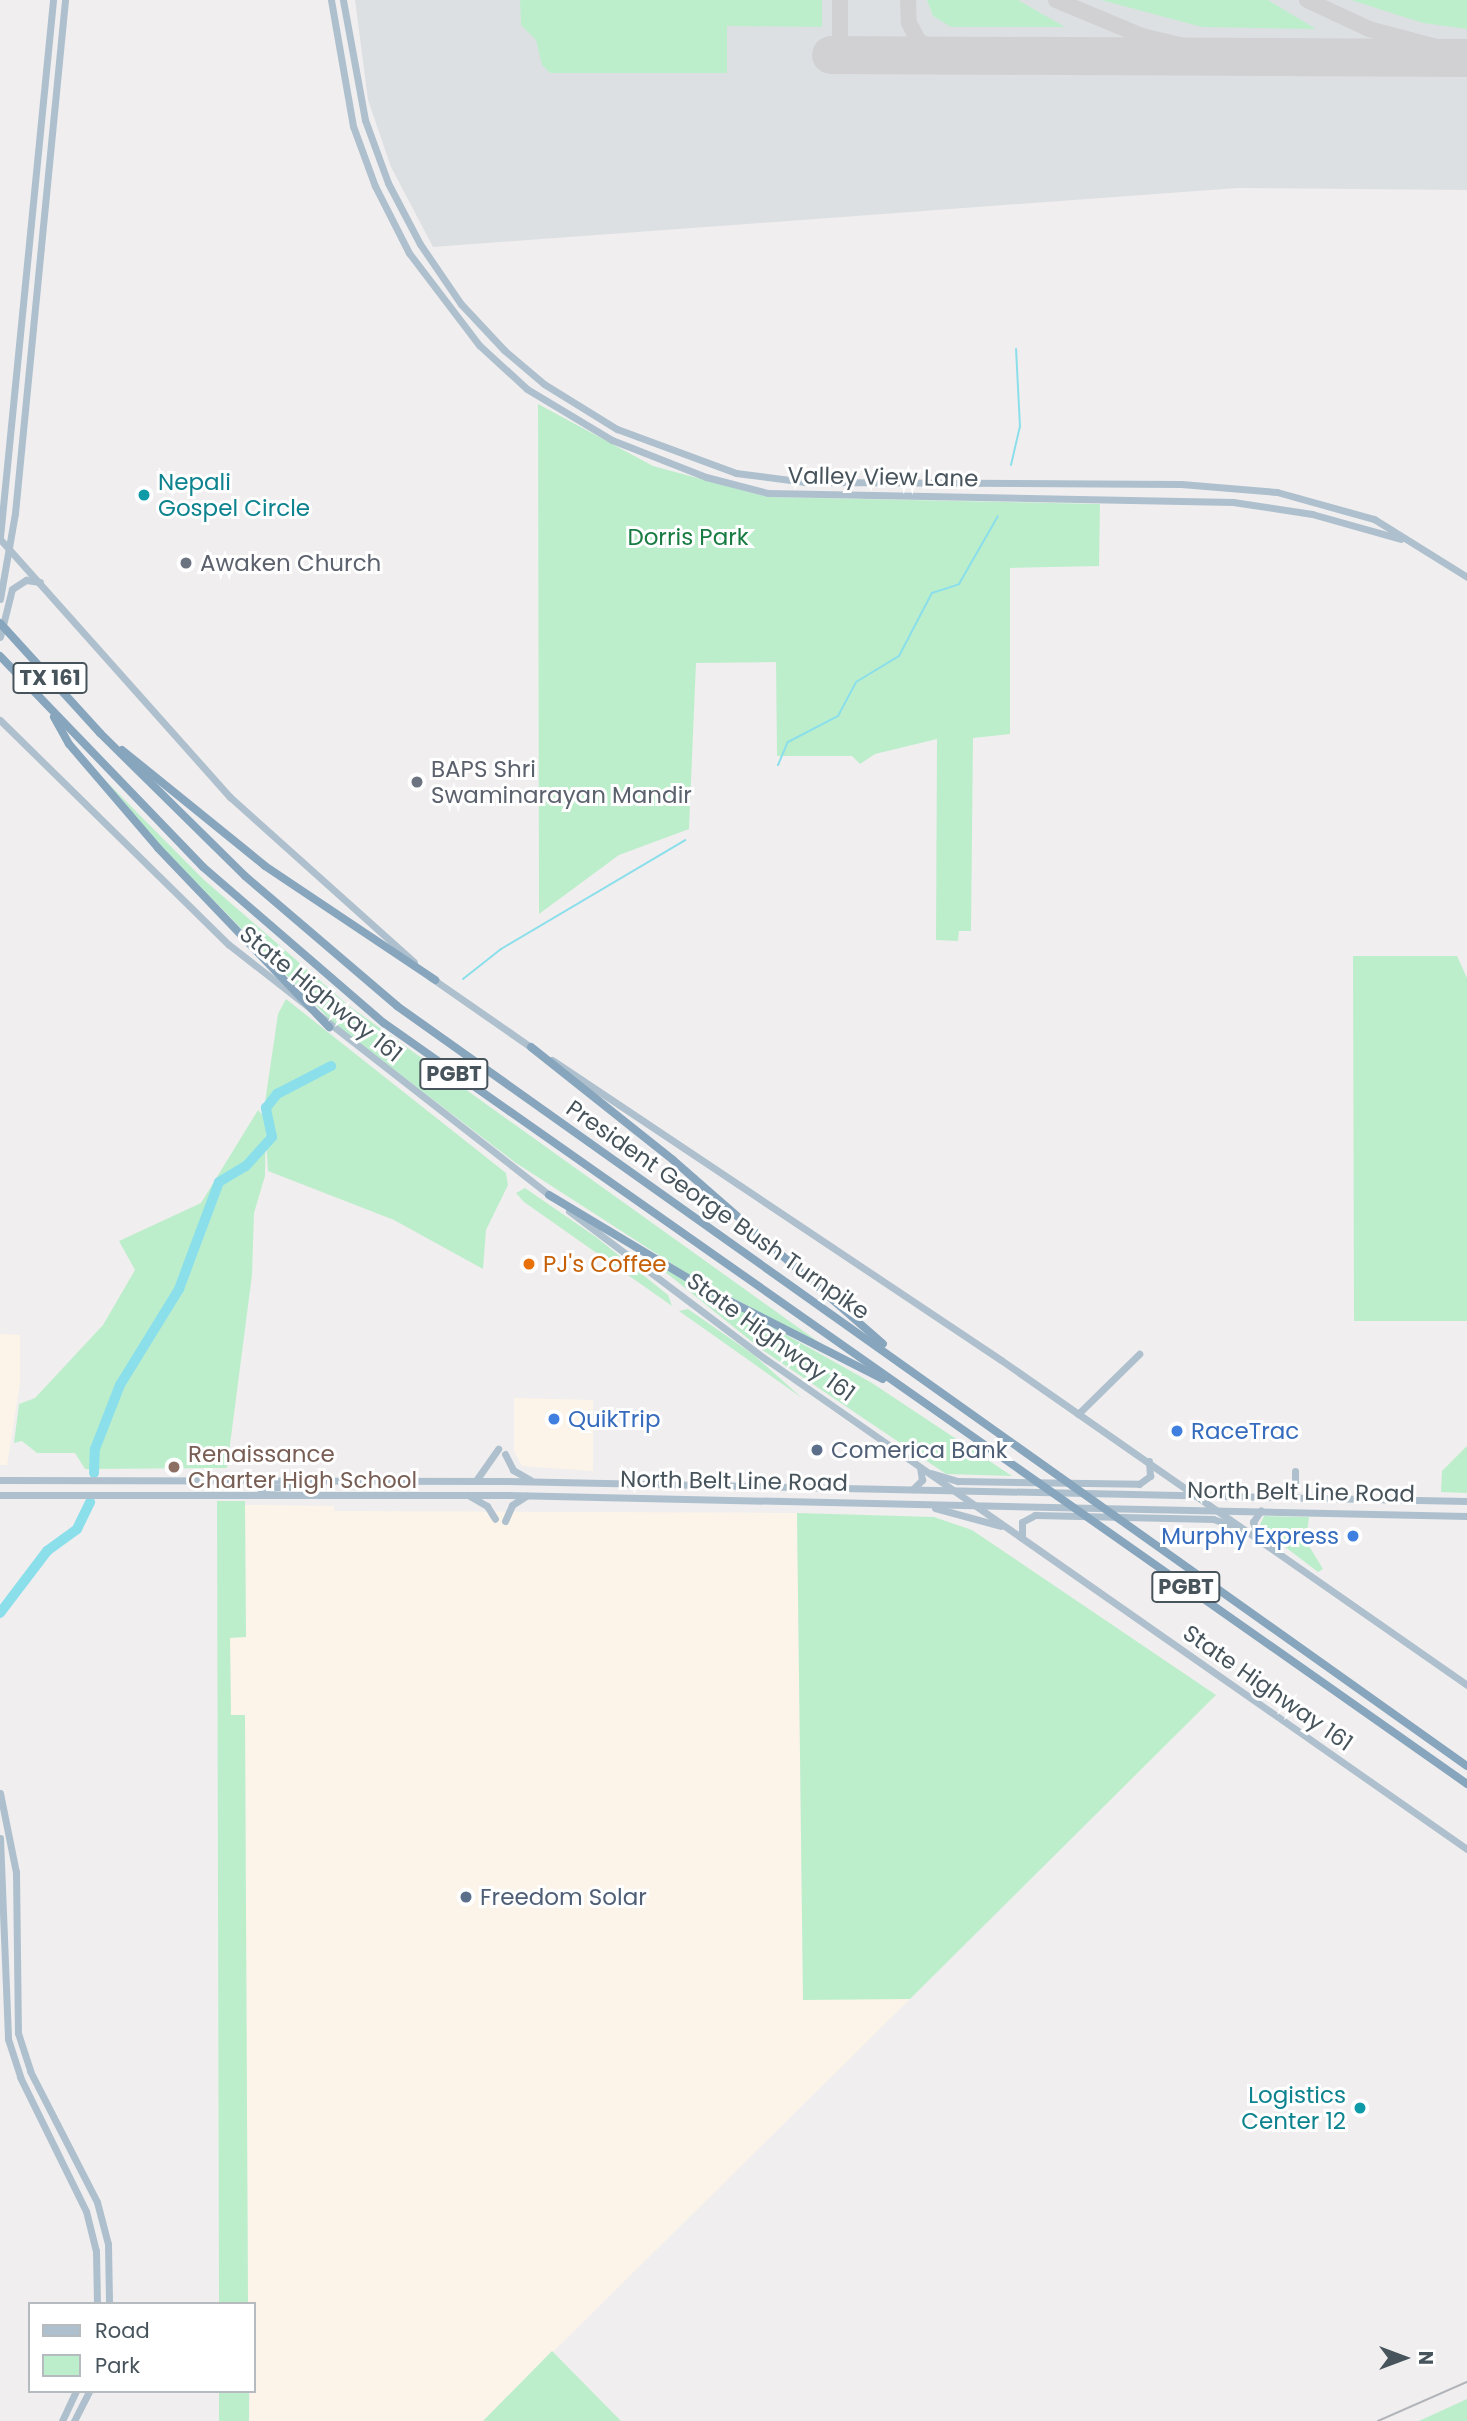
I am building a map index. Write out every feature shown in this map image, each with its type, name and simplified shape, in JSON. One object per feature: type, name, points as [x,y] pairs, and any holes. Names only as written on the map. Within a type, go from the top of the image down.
[{"type":"highway","name":"President George Bush Turnpike","points":[[0,623],[100,733],[275,904],[397,1006],[1467,1766]]},
{"type":"highway","name":"President George Bush Turnpike","points":[[0,656],[203,867],[354,1000],[1467,1784]]},
{"type":"highway","points":[[47,705],[69,744],[158,848],[329,1027]]},
{"type":"highway","points":[[100,733],[265,866],[435,980]]},
{"type":"highway","points":[[531,1047],[673,1160],[908,1367]]},
{"type":"highway","points":[[549,1195],[708,1290],[905,1389]]},
{"type":"main road","points":[[53,0],[2,508],[0,538],[10,550],[238,805],[435,980],[1149,1461],[1467,1685]]},
{"type":"main road","points":[[0,599],[10,550],[65,0]]},
{"type":"main road","name":"Valley View Lane","points":[[331,0],[353,126],[375,186],[409,253],[439,300],[479,345],[527,389],[612,440],[706,477],[768,493],[1233,502],[1312,514],[1411,542]]},
{"type":"main road","name":"Valley View Lane","points":[[343,0],[365,120],[388,183],[420,244],[461,304],[504,350],[544,384],[617,429],[736,472],[795,481],[1190,485],[1277,492],[1353,512],[1411,542],[1467,577]]},
{"type":"main road","points":[[45,83],[57,84]]},
{"type":"main road","points":[[11,433],[22,435]]},
{"type":"main road","points":[[0,638],[12,589],[26,580],[41,582]]},
{"type":"main road","name":"State Highway 161","points":[[0,720],[228,944],[329,1027],[549,1195],[951,1490],[1467,1849]]},
{"type":"main road","points":[[1078,1413],[1139,1354]]},
{"type":"main road","points":[[473,1481],[487,1471],[502,1452],[521,1475],[541,1482]]},
{"type":"main road","points":[[913,1489],[922,1480],[922,1469],[954,1480],[1126,1484],[1146,1481],[1149,1461]]},
{"type":"main road","points":[[1281,1497],[1292,1489],[1295,1471]]},
{"type":"main road","name":"North Belt Line Road","points":[[0,1480],[473,1481],[1467,1501]]},
{"type":"main road","points":[[72,1480],[72,1494]]},
{"type":"main road","points":[[260,1494],[261,1488],[293,1487],[303,1480]]},
{"type":"main road","points":[[802,1487],[802,1502]]},
{"type":"main road","name":"North Belt Line Road","points":[[0,1495],[468,1495],[1467,1516]]},
{"type":"main road","points":[[468,1495],[487,1506],[495,1520]]},
{"type":"main road","points":[[505,1521],[512,1505],[526,1496]]},
{"type":"main road","points":[[917,1504],[1012,1530]]},
{"type":"main road","points":[[1259,1539],[1254,1522],[1261,1510]]},
{"type":"main road","points":[[1022,1537],[1022,1522],[1035,1515],[1213,1519],[1243,1528]]},
{"type":"main road","points":[[0,1793],[16,1872],[18,2033],[30,2071],[97,2202],[108,2245],[109,2302]]},
{"type":"main road","points":[[0,1838],[8,2039],[20,2077],[86,2211],[96,2251],[97,2302]]},
{"type":"main road","points":[[62,2421],[75,2393]]},
{"type":"main road","points":[[83,2393],[83,2405]]},
{"type":"main road","points":[[74,2421],[88,2393]]},
{"type":"shaded area","points":[[355,0],[1467,0],[1467,190],[1238,188],[433,247],[391,167],[368,100]]},
{"type":"shaded area","points":[[0,1334],[20,1335],[20,1383],[7,1465],[0,1465]]},
{"type":"shaded area","points":[[514,1398],[593,1400],[593,1471],[522,1466],[514,1451]]},
{"type":"shaded area","points":[[245,1505],[334,1506],[334,1511],[797,1513],[803,1999],[910,1999],[483,2421],[249,2421],[250,2393],[256,2393],[256,2302],[248,2302],[245,1716],[231,1715],[230,1637],[246,1637]]},
{"type":"green space","points":[[520,0],[822,0],[822,27],[727,26],[727,73],[550,73],[542,65],[536,40],[521,25]]},
{"type":"green space","points":[[927,0],[1018,0],[1065,27],[951,27],[933,16]]},
{"type":"green space","points":[[1101,0],[1268,0],[1316,29],[1202,27]]},
{"type":"green space","points":[[1351,0],[1467,0],[1467,29],[1423,23]]},
{"type":"green space","name":"Dorris Park","points":[[538,404],[653,466],[768,497],[1100,504],[1099,566],[1010,568],[1010,734],[973,738],[971,931],[959,931],[958,941],[936,940],[937,739],[875,754],[860,764],[852,756],[777,756],[776,662],[696,663],[689,829],[619,855],[539,914]]},
{"type":"green space","points":[[104,779],[203,879],[349,1006],[827,1348],[688,1274],[516,1163],[333,1023],[163,848]]},
{"type":"green space","points":[[1353,956],[1457,956],[1467,978],[1467,1321],[1354,1321]]},
{"type":"green space","points":[[286,999],[506,1173],[508,1185],[486,1230],[483,1269],[394,1220],[268,1171],[264,1109],[278,1014]]},
{"type":"green space","points":[[258,1110],[266,1119],[265,1176],[254,1213],[252,1275],[227,1468],[85,1469],[75,1453],[37,1453],[22,1441],[14,1443],[19,1404],[35,1398],[103,1325],[135,1270],[119,1241],[201,1203]]},
{"type":"green space","points":[[525,1188],[596,1237],[668,1295],[672,1306],[524,1202],[516,1193]]},
{"type":"green space","points":[[644,1255],[872,1383],[1012,1476],[946,1474],[761,1349]]},
{"type":"green space","points":[[688,1309],[754,1355],[802,1398],[679,1311]]},
{"type":"green space","points":[[1467,1446],[1467,1493],[1441,1492],[1442,1471]]},
{"type":"green space","points":[[217,1501],[245,1501],[246,1637],[230,1638],[231,1715],[245,1715],[248,2302],[219,2302]]},
{"type":"green space","points":[[797,1513],[934,1517],[972,1530],[1216,1695],[910,1999],[803,2000]]},
{"type":"green space","points":[[1264,1516],[1309,1517],[1306,1541],[1323,1569],[1318,1572],[1259,1527]]},
{"type":"green space","points":[[552,2351],[621,2421],[483,2421]]},
{"type":"green space","points":[[219,2393],[249,2393],[249,2421],[219,2421]]},
{"type":"green space","points":[[1467,2399],[1467,2421],[1419,2421]]},
{"type":"waterway","points":[[1011,465],[1020,427],[1016,349]]},
{"type":"waterway","points":[[778,765],[788,742],[838,716],[856,682],[899,656],[932,593],[959,584],[998,516]]},
{"type":"waterway","points":[[463,979],[501,949],[685,840]]},
{"type":"waterway","points":[[94,1473],[95,1449],[120,1385],[179,1289],[219,1182],[246,1166],[272,1137],[266,1108],[277,1094],[331,1066]]},
{"type":"waterway","points":[[0,1613],[47,1551],[77,1529],[90,1502]]},
{"type":"taxiway","points":[[840,0],[840,55]]},
{"type":"taxiway","points":[[908,0],[909,23],[919,42],[956,56]]},
{"type":"taxiway","points":[[1056,0],[1142,36],[1230,57]]},
{"type":"taxiway","points":[[1307,0],[1369,29],[1467,55]]},
{"type":"runway","points":[[831,55],[1467,58]]},
{"type":"tram line","points":[[1378,2421],[1467,2382]]},
{"type":"place","name":"Nepali Gospel Circle","points":[[144,495]]},
{"type":"place","name":"Awaken Church","points":[[186,563]]},
{"type":"place","name":"BAPS Shri Swaminarayan Mandir","points":[[417,782]]},
{"type":"place","name":"PJ's Coffee","points":[[529,1264]]},
{"type":"place","name":"QuikTrip","points":[[554,1419]]},
{"type":"place","name":"RaceTrac","points":[[1177,1431]]},
{"type":"place","name":"Comerica Bank","points":[[817,1450]]},
{"type":"place","name":"Renaissance Charter High School","points":[[174,1467]]},
{"type":"place","name":"Murphy Express","points":[[1353,1536]]},
{"type":"place","name":"Freedom Solar","points":[[466,1897]]},
{"type":"place","name":"Logistics Center 12","points":[[1360,2108]]}]
